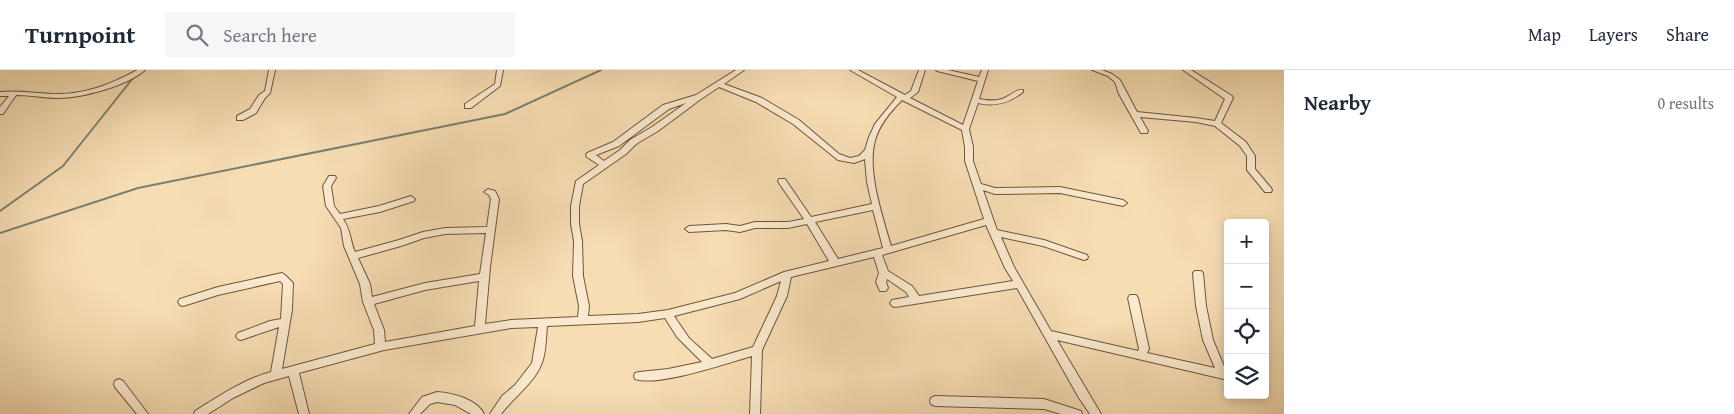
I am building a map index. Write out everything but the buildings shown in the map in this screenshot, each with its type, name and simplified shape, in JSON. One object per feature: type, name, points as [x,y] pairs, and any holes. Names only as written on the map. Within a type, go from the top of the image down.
[{"type":"street","points":[[0,94],[29,92],[61,96],[94,90],[131,77],[142,70]]},
{"type":"street","points":[[240,118],[253,111],[262,97],[268,92],[272,70]]},
{"type":"street","points":[[468,106],[498,85],[500,70]]},
{"type":"street","points":[[583,319],[584,306],[578,276],[575,206],[580,183],[623,152],[633,142],[741,70]]},
{"type":"street","points":[[853,70],[867,73],[903,97],[965,129]]},
{"type":"street","points":[[888,250],[877,206],[870,151],[872,138],[883,119],[903,97],[914,92],[922,70]]},
{"type":"street","points":[[938,70],[982,80]]},
{"type":"street","points":[[986,70],[965,129],[969,147],[969,161],[989,221],[1019,284],[1094,413]]},
{"type":"street","points":[[1095,70],[1110,74],[1118,81],[1123,94],[1144,131]]},
{"type":"street","points":[[1186,70],[1229,98],[1217,124]]},
{"type":"street","points":[[719,84],[759,100],[796,122],[843,160],[856,161],[870,151]]},
{"type":"street","points":[[976,100],[998,104],[1010,100],[1021,92]]},
{"type":"street","points":[[0,112],[14,93]]},
{"type":"street","points":[[604,165],[590,155],[616,144],[666,107],[688,98],[698,97]]},
{"type":"street","points":[[1135,114],[1217,124],[1243,144],[1251,156],[1251,170],[1268,190]]},
{"type":"street","points":[[332,178],[327,186],[330,206],[345,228],[348,246],[365,284],[368,302],[379,330],[380,347]]},
{"type":"street","points":[[782,181],[835,262]]},
{"type":"street","points":[[978,186],[995,191],[1060,190],[1123,204]]},
{"type":"street","points":[[480,329],[484,277],[495,199],[492,193],[488,192]]},
{"type":"street","points":[[338,217],[380,209],[410,199]]},
{"type":"street","points":[[689,229],[726,226],[740,229],[755,225],[788,225],[877,206]]},
{"type":"street","points":[[199,414],[228,395],[262,379],[380,347],[511,324],[583,319],[638,318],[668,314],[737,296],[787,274],[888,250],[989,221]]},
{"type":"street","points":[[352,256],[423,235],[446,231],[491,230]]},
{"type":"street","points":[[996,233],[1044,243],[1084,257]]},
{"type":"street","points":[[877,252],[884,274],[881,282],[883,288]]},
{"type":"street","points":[[1198,272],[1201,306],[1208,340],[1221,371],[1215,372]]},
{"type":"street","points":[[755,414],[757,350],[782,296],[787,274]]},
{"type":"street","points":[[884,274],[910,289],[916,300]]},
{"type":"street","points":[[183,302],[218,291],[282,277],[288,283],[285,322],[276,375]]},
{"type":"street","points":[[368,302],[444,282],[484,277]]},
{"type":"street","points":[[895,303],[961,295],[974,290],[1019,284]]},
{"type":"street","points":[[1133,298],[1144,349],[1141,355]]},
{"type":"street","points":[[668,314],[672,326],[694,350],[710,363]]},
{"type":"street","points":[[241,336],[270,325],[285,322]]},
{"type":"street","points":[[495,414],[506,399],[519,388],[537,364],[543,322]]},
{"type":"street","points":[[1048,334],[1224,375]]},
{"type":"street","points":[[639,376],[675,372],[757,350]]},
{"type":"street","points":[[294,370],[304,414]]},
{"type":"street","points":[[119,384],[143,414]]},
{"type":"street","points":[[414,414],[424,402],[432,398],[444,398],[471,406],[479,414]]},
{"type":"street","points":[[935,401],[1044,404],[1077,414]]},
{"type":"waterway","points":[[0,233],[138,188],[505,114],[601,70]]},
{"type":"waterway","points":[[0,211],[63,166],[133,78]]}]
